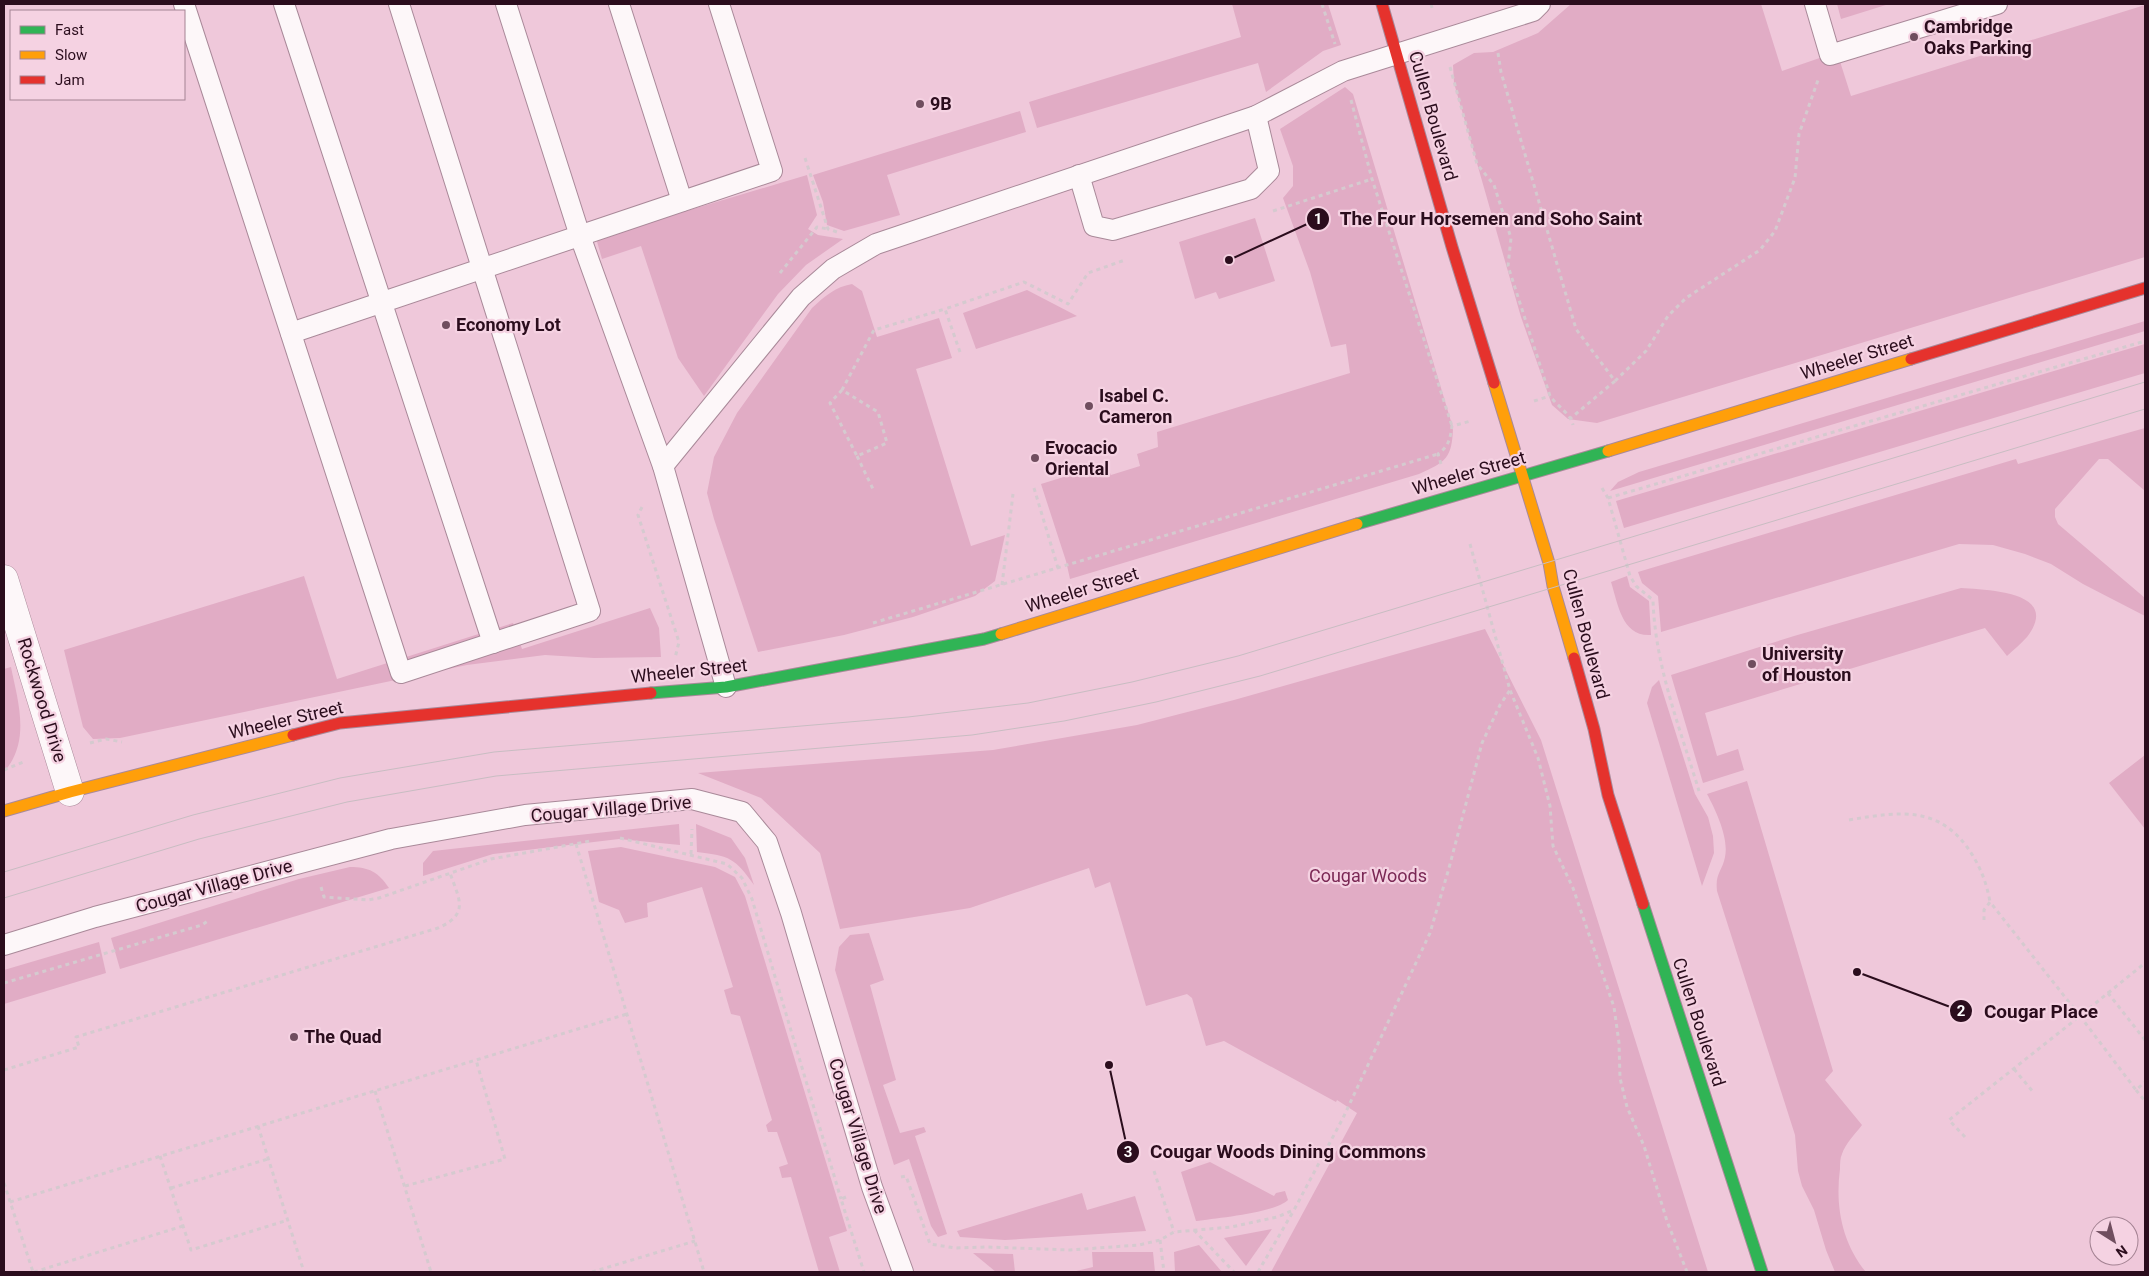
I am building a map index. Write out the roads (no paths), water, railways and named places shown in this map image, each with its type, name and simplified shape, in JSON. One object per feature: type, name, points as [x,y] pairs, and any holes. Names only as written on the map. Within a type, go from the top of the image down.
[{"type":"main road","name":"Cullen Boulevard","points":[[1382,4],[1452,247],[1549,563],[1553,586],[1594,729],[1608,795],[1762,1272]]},
{"type":"main road","name":"Wheeler Street","points":[[4,811],[70,792],[340,723],[600,697],[726,688],[984,638],[2145,288]]},
{"type":"street","name":"Rockwood Drive","points":[[4,579],[70,792]]},
{"type":"lane","points":[[184,4],[402,673],[590,611],[398,4]]},
{"type":"lane","points":[[284,4],[493,643]]},
{"type":"lane","points":[[506,4],[580,236],[663,466],[726,688]]},
{"type":"lane","points":[[619,4],[682,201]]},
{"type":"lane","points":[[291,333],[772,171],[719,4]]},
{"type":"lane","points":[[663,466],[801,297],[834,269],[876,244],[1256,116],[1343,71],[1532,11],[1540,4]]},
{"type":"lane","points":[[1815,4],[1830,55],[1997,4]]},
{"type":"lane","points":[[1079,175],[1094,226],[1113,230],[1251,189],[1269,171],[1256,116]]},
{"type":"lane","name":"Cougar Village Drive","points":[[4,945],[95,917],[391,839],[525,815],[692,799],[742,812],[767,842],[791,913],[872,1187],[903,1272]]},
{"type":"tram line","points":[[4,872],[193,815],[340,778],[494,752],[908,717],[1028,703],[1132,682],[1238,656],[2145,382]]},
{"type":"tram line","points":[[4,898],[199,839],[347,802],[496,776],[972,735],[1064,721],[1156,702],[1260,676],[2145,409]]},
{"type":"place","name":"Cambridge Oaks Parking","points":[[1914,37]]},
{"type":"place","name":"9B","points":[[920,104]]},
{"type":"place","name":"The Four Horsemen and Soho Saint","points":[[1229,260]]},
{"type":"place","name":"Economy Lot","points":[[446,325]]},
{"type":"place","name":"Isabel C. Cameron","points":[[1089,406]]},
{"type":"place","name":"Evocacio Oriental","points":[[1035,458]]},
{"type":"place","name":"University of Houston","points":[[1752,664]]},
{"type":"place","name":"Cougar Place","points":[[1857,972]]},
{"type":"place","name":"The Quad","points":[[294,1037]]},
{"type":"place","name":"Cougar Woods Dining Commons","points":[[1109,1065]]},
{"type":"park label","name":"Cougar Woods","points":[[1368,876]]}]
